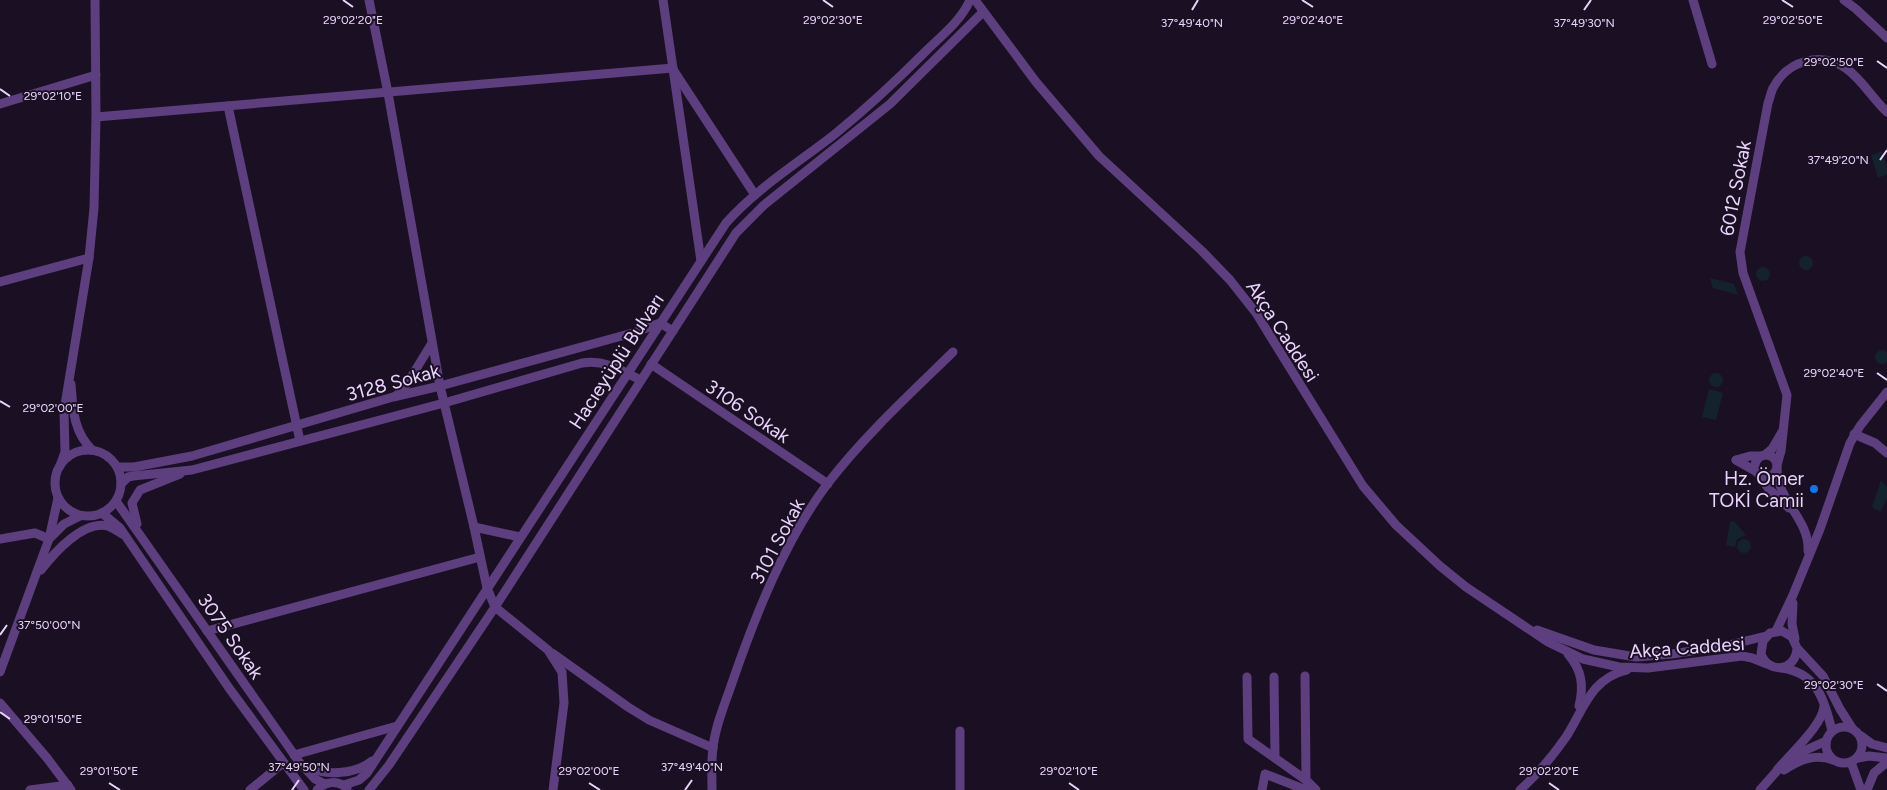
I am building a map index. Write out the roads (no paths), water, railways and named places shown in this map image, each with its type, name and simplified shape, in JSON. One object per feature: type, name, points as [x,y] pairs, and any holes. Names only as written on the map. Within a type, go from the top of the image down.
[{"type":"street","points":[[80,516],[64,507],[58,498],[55,487],[56,475],[65,452],[64,411],[89,258],[94,208],[96,117],[95,0]]},
{"type":"street","points":[[369,0],[388,93],[440,386],[487,588],[494,607],[548,650],[628,707],[650,720],[713,748]]},
{"type":"street","points":[[663,0],[701,261]]},
{"type":"street","name":"Hacıeyüplü Bulvarı","points":[[347,788],[365,775],[726,224],[755,195],[883,95],[952,25],[970,0]]},
{"type":"street","name":"Akça Caddesi","points":[[976,0],[1036,82],[1099,156],[1202,252],[1241,293],[1256,313],[1350,467],[1384,512],[1410,539],[1444,569],[1489,603],[1548,642],[1583,659],[1602,664],[1635,668],[1667,667],[1742,656],[1779,668],[1793,670],[1806,676],[1814,685],[1823,700],[1832,731]]},
{"type":"street","points":[[1692,0],[1712,64]]},
{"type":"street","points":[[1844,0],[1856,8],[1887,38]]},
{"type":"street","name":"Hacıeyüplü Bulvarı","points":[[369,790],[389,765],[494,607],[736,233],[764,205],[890,104],[983,12]]},
{"type":"street","name":"6012 Sokak","points":[[1806,564],[1807,534],[1778,485],[1777,467],[1781,451],[1787,402],[1785,386],[1744,273],[1740,252],[1773,88],[1785,75],[1798,64],[1810,59],[1835,62],[1846,69],[1887,112]]},
{"type":"street","points":[[96,117],[673,68]]},
{"type":"street","points":[[673,68],[755,195]]},
{"type":"street","points":[[0,104],[96,75]]},
{"type":"street","points":[[883,95],[890,104]]},
{"type":"street","points":[[228,106],[300,441]]},
{"type":"street","points":[[0,282],[89,258]]},
{"type":"street","points":[[660,323],[673,331]]},
{"type":"street","name":"3128 Sokak","points":[[118,467],[134,467],[192,456],[393,397],[440,386],[636,332],[660,323]]},
{"type":"street","points":[[393,397],[405,387],[432,343]]},
{"type":"street","name":"3101 Sokak","points":[[712,790],[713,748],[721,714],[768,590],[790,545],[828,484],[886,417],[953,352]]},
{"type":"street","name":"3128 Sokak","points":[[142,536],[133,513],[132,503],[135,496],[140,490],[148,486],[192,470],[444,403],[582,363],[601,362],[640,380]]},
{"type":"street","name":"3106 Sokak","points":[[651,364],[828,484]]},
{"type":"street","points":[[71,372],[75,422],[81,437],[92,450]]},
{"type":"street","points":[[1887,392],[1854,434],[1820,529],[1793,596],[1776,631],[1788,633],[1823,676],[1840,710],[1852,728],[1872,744],[1887,748]]},
{"type":"street","name":"6012 Sokak","points":[[1782,432],[1772,448],[1756,465],[1757,472],[1768,488],[1782,503],[1791,509]]},
{"type":"street","points":[[1854,434],[1875,443],[1887,453]]},
{"type":"street","points":[[49,540],[64,524],[80,516],[96,516],[107,511],[116,501],[121,484],[118,467],[106,455],[92,450],[76,452],[60,466]]},
{"type":"street","points":[[1750,456],[1763,456],[1774,458],[1777,467],[1770,476],[1763,476],[1736,460],[1750,456]]},
{"type":"street","name":"3128 Sokak","points":[[121,484],[133,476],[192,470]]},
{"type":"street","points":[[1,668],[49,540],[58,498]]},
{"type":"street","name":"3075 Sokak","points":[[116,501],[297,759],[315,779],[325,784]]},
{"type":"street","name":"3075 Sokak","points":[[102,513],[115,522],[229,688],[304,790]]},
{"type":"street","points":[[36,576],[59,547],[89,529],[106,526],[125,536]]},
{"type":"street","points":[[474,527],[520,536]]},
{"type":"street","points":[[0,539],[35,533],[49,540]]},
{"type":"street","points":[[207,631],[480,557]]},
{"type":"street","points":[[1779,668],[1790,664],[1797,654],[1792,624],[1793,596]]},
{"type":"street","name":"Akça Caddesi","points":[[1527,627],[1594,650],[1636,656],[1666,655],[1725,646],[1766,636],[1776,631]]},
{"type":"street","name":"Akça Caddesi","points":[[1766,636],[1760,647],[1763,660],[1767,664]]},
{"type":"street","points":[[548,650],[562,672],[564,703],[553,790]]},
{"type":"street","points":[[1566,652],[1579,670],[1582,684],[1576,716]]},
{"type":"street","points":[[1520,790],[1544,766],[1568,734],[1586,700],[1607,677],[1635,668]]},
{"type":"street","points":[[1305,676],[1306,780]]},
{"type":"street","points":[[1247,677],[1248,738],[1306,780],[1316,790]]},
{"type":"street","points":[[1274,677],[1275,758]]},
{"type":"street","points":[[1763,787],[1817,725],[1823,712],[1823,700]]},
{"type":"street","points":[[0,703],[70,787]]},
{"type":"street","points":[[297,759],[396,726]]},
{"type":"street","points":[[1777,770],[1795,755],[1826,741],[1832,731],[1842,726],[1852,728]]},
{"type":"street","points":[[960,731],[960,790]]},
{"type":"street","points":[[1860,735],[1863,747],[1854,760],[1861,790]]},
{"type":"street","points":[[1826,741],[1827,752],[1834,760]]},
{"type":"street","points":[[297,759],[315,770],[352,771],[368,765],[379,753]]},
{"type":"street","points":[[1763,787],[1787,768],[1801,760],[1817,756],[1840,763],[1875,756],[1887,758]]},
{"type":"street","points":[[1867,790],[1874,773],[1887,762]]},
{"type":"street","points":[[250,790],[283,763]]},
{"type":"street","points":[[376,790],[389,765]]},
{"type":"street","points":[[1262,790],[1265,774],[1306,790]]},
{"type":"street","points":[[317,790],[325,784],[338,783],[347,788]]},
{"type":"street","points":[[30,790],[70,787]]},
{"type":"place","name":"Hz. Ömer TOKİ Camii","points":[[1814,489]]}]
